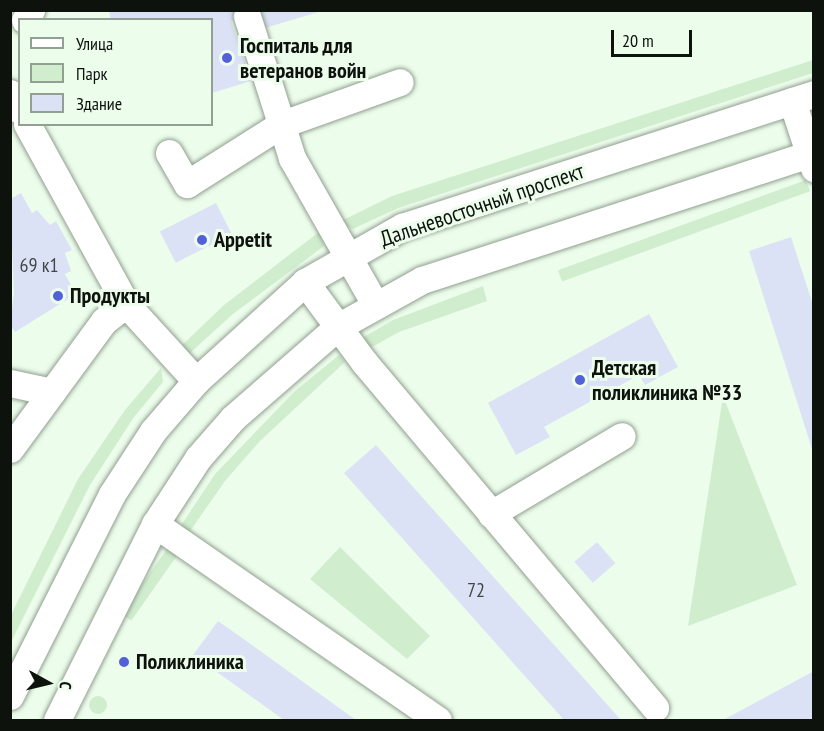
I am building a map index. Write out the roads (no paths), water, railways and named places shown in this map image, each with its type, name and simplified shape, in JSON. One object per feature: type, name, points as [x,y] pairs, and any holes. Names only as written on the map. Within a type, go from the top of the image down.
[{"type":"street","points":[[247,16],[292,158],[345,257],[375,304]]},
{"type":"street","points":[[168,153],[187,184],[280,125],[400,82]]},
{"type":"street","points":[[10,93],[18,116]]},
{"type":"street","points":[[57,720],[155,524],[198,458],[233,418],[336,328],[375,304],[422,280],[514,248],[812,159],[803,98]]},
{"type":"street","name":"Дальневосточный проспект","points":[[10,696],[112,494],[153,431],[196,381],[305,282],[345,257],[402,227],[803,98]]},
{"type":"street","points":[[22,127],[126,304],[196,381]]},
{"type":"street","points":[[305,282],[336,328],[655,708]]},
{"type":"street","points":[[10,449],[104,321],[126,304]]},
{"type":"street","points":[[10,383],[52,392]]},
{"type":"street","points":[[491,514],[622,436]]},
{"type":"street","points":[[155,524],[438,720]]},
{"type":"place","name":"Госпиталь для ветеранов войн","points":[[227,58]]},
{"type":"place","name":"Appetit","points":[[202,240]]},
{"type":"place","name":"Продукты","points":[[58,296]]},
{"type":"place","name":"Детская поликлиника №33","points":[[580,380]]},
{"type":"place","name":"Поликлиника","points":[[124,662]]}]
